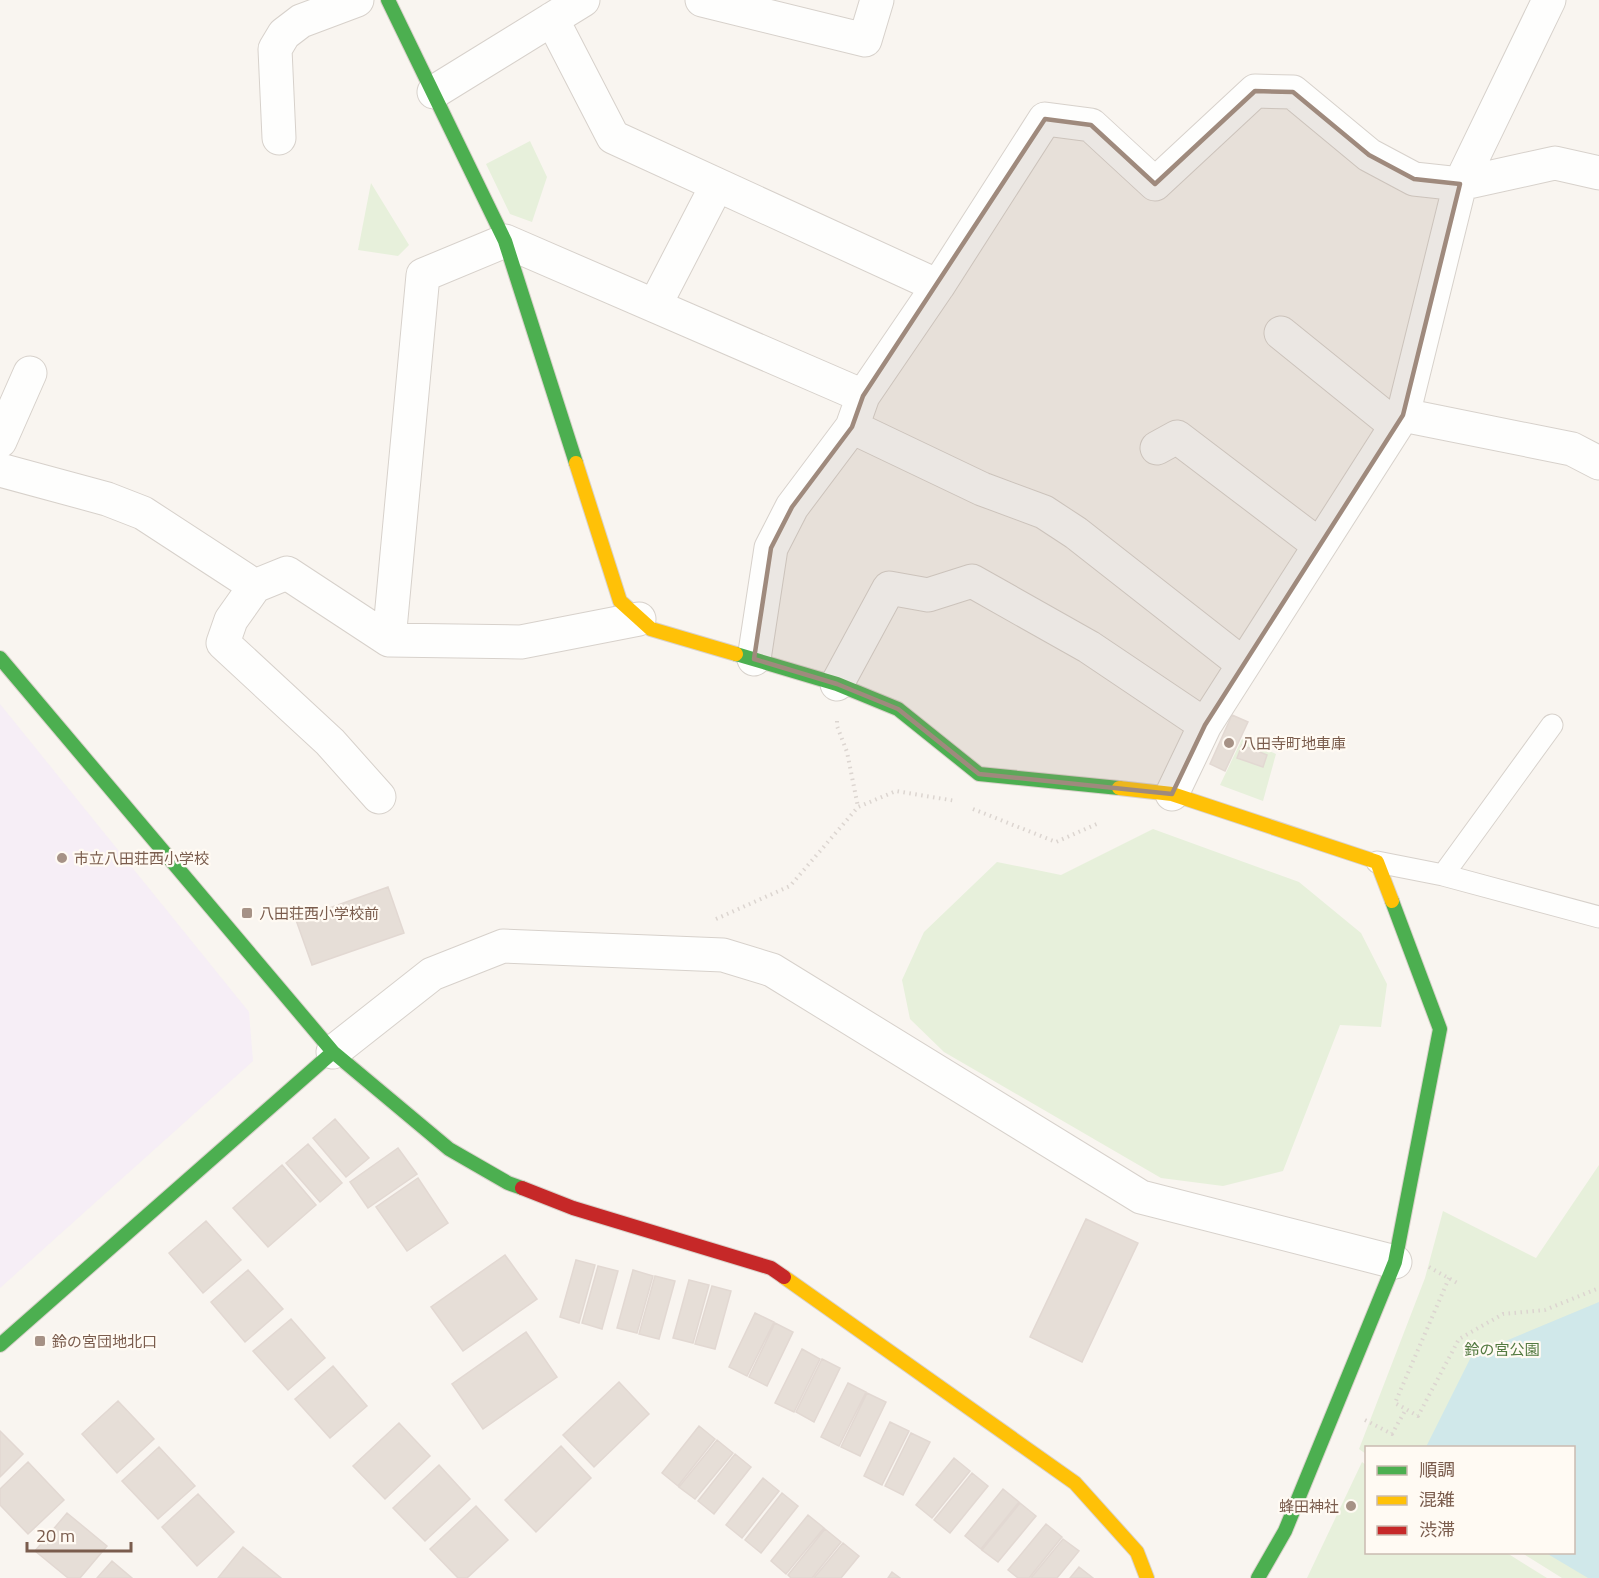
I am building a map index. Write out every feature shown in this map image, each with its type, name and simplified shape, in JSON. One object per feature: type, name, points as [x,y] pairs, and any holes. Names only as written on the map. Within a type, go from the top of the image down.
[{"type":"street","points":[[279,138],[275,50],[284,34],[301,21],[357,0]]},
{"type":"street","points":[[388,0],[505,241],[620,601],[639,619],[651,629],[837,684],[898,709],[979,774],[1172,794],[1377,862],[1440,1029],[1409,1263],[1285,1531],[1258,1578]]},
{"type":"street","points":[[434,92],[583,0]]},
{"type":"street","points":[[702,0],[866,40],[877,0]]},
{"type":"street","points":[[1172,794],[1205,725],[1399,420],[1460,184],[1549,0]]},
{"type":"street","points":[[552,19],[614,137],[938,286]]},
{"type":"street","points":[[754,659],[771,548],[792,507],[852,427],[863,396],[938,286],[1044,119],[1091,125],[1155,184],[1255,91],[1293,92],[1369,155],[1414,179],[1460,184],[1555,163],[1599,173]]},
{"type":"street","points":[[655,305],[717,185]]},
{"type":"street","points":[[389,640],[423,275],[505,241],[863,396]]},
{"type":"street","points":[[1281,333],[1399,420],[1572,449],[1599,463]]},
{"type":"street","points":[[0,441],[30,373]]},
{"type":"street","points":[[852,427],[982,489],[1044,512],[1076,533],[1243,664]]},
{"type":"street","points":[[1157,448],[1177,437],[1319,545]]},
{"type":"street","points":[[0,470],[107,499],[142,513],[255,586]]},
{"type":"street","points":[[379,796],[330,742],[223,643],[231,620],[255,586],[287,573],[389,640],[521,642],[639,619]]},
{"type":"street","points":[[837,684],[889,588],[928,595],[972,580],[1089,647],[1205,725]]},
{"type":"street","points":[[0,658],[333,1052],[449,1149],[508,1183],[573,1208],[771,1268],[1075,1483],[1137,1552],[1147,1578]]},
{"type":"street","points":[[0,1345],[333,1052],[432,974],[503,946],[723,955],[772,969],[1141,1197],[1409,1263]]},
{"type":"lane","points":[[1443,875],[1552,725]]},
{"type":"lane","points":[[1377,862],[1443,875],[1599,917]]},
{"type":"path","points":[[837,684],[837,726],[847,752],[858,807]]},
{"type":"path","points":[[708,923],[790,886],[858,807],[896,791],[956,801]]},
{"type":"path","points":[[967,806],[988,817],[1056,842],[1100,823]]},
{"type":"path","points":[[1409,1263],[1459,1284]]},
{"type":"path","points":[[1449,1278],[1395,1403],[1419,1416],[1460,1339],[1503,1314],[1545,1310],[1599,1288]]},
{"type":"path","points":[[1359,1418],[1392,1434],[1406,1409]]},
{"type":"highlighted area","points":[[1255,91],[1293,92],[1369,155],[1414,179],[1460,184],[1403,415],[1205,725],[1172,794],[979,774],[898,709],[837,684],[754,659],[771,548],[792,507],[852,427],[863,396],[1045,119],[1091,125],[1155,184]]},
{"type":"shaded area","name":"市立八田荘西小学校","points":[[0,704],[249,1012],[253,1061],[0,1288]]},
{"type":"green space","points":[[530,141],[547,177],[532,222],[510,214],[486,164]]},
{"type":"green space","points":[[371,183],[409,245],[398,256],[358,250]]},
{"type":"green space","points":[[1242,739],[1276,754],[1263,801],[1220,785]]},
{"type":"green space","points":[[1153,829],[1299,882],[1361,933],[1387,984],[1381,1027],[1340,1025],[1283,1171],[1223,1186],[1161,1178],[944,1052],[910,1019],[902,980],[924,932],[997,862],[1061,875]]},
{"type":"green space","name":"鈴の宮公園","points":[[1599,1165],[1599,1578],[1562,1578],[1524,1554],[1575,1554],[1575,1446],[1365,1446],[1365,1453],[1359,1449],[1425,1278],[1443,1211],[1536,1258]]},
{"type":"green space","name":"蜂田神社","points":[[1362,1462],[1365,1464],[1365,1554],[1509,1554],[1547,1578],[1307,1578]]},
{"type":"water","points":[[1599,1302],[1599,1578],[1588,1578],[1548,1554],[1575,1554],[1575,1446],[1426,1446],[1472,1355]]},
{"type":"building","name":"八田寺町地車庫","points":[[1232,715],[1248,722],[1225,771],[1210,764]]},
{"type":"building","points":[[1242,745],[1267,755],[1263,767],[1237,758]]},
{"type":"building","points":[[388,887],[404,933],[312,965],[296,920]]},
{"type":"building","points":[[335,1119],[369,1158],[346,1177],[313,1138]]},
{"type":"building","points":[[308,1144],[342,1183],[320,1202],[286,1163]]},
{"type":"building","points":[[398,1148],[417,1174],[368,1208],[350,1182]]},
{"type":"building","points":[[282,1165],[316,1205],[268,1247],[233,1208]]},
{"type":"building","points":[[418,1178],[448,1223],[407,1251],[376,1207]]},
{"type":"building","points":[[1086,1219],[1138,1243],[1082,1362],[1030,1337]]},
{"type":"building","points":[[206,1221],[241,1260],[203,1293],[169,1253]]},
{"type":"building","points":[[505,1255],[537,1299],[463,1351],[431,1307]]},
{"type":"building","points":[[576,1260],[595,1265],[579,1323],[560,1317]]},
{"type":"building","points":[[598,1266],[618,1271],[602,1329],[582,1323]]},
{"type":"building","points":[[248,1270],[283,1309],[245,1342],[211,1302]]},
{"type":"building","points":[[633,1270],[653,1276],[637,1333],[617,1328]]},
{"type":"building","points":[[655,1276],[675,1281],[659,1339],[639,1334]]},
{"type":"building","points":[[689,1280],[709,1285],[693,1343],[673,1338]]},
{"type":"building","points":[[712,1286],[731,1291],[715,1349],[695,1344]]},
{"type":"building","points":[[755,1313],[774,1322],[747,1376],[729,1367]]},
{"type":"building","points":[[291,1319],[325,1358],[288,1390],[253,1351]]},
{"type":"building","points":[[775,1323],[793,1332],[767,1386],[749,1377]]},
{"type":"building","points":[[526,1332],[557,1377],[483,1429],[452,1384]]},
{"type":"building","points":[[802,1349],[820,1359],[794,1412],[775,1403]]},
{"type":"building","points":[[822,1359],[840,1368],[814,1422],[796,1412]]},
{"type":"building","points":[[333,1366],[367,1406],[330,1438],[295,1399]]},
{"type":"building","points":[[619,1382],[649,1414],[594,1467],[563,1435]]},
{"type":"building","points":[[848,1383],[866,1392],[839,1446],[821,1437]]},
{"type":"building","points":[[867,1393],[886,1402],[860,1456],[841,1447]]},
{"type":"building","points":[[118,1401],[154,1439],[117,1473],[82,1434]]},
{"type":"building","points":[[890,1422],[909,1431],[882,1485],[864,1476]]},
{"type":"building","points":[[399,1423],[430,1456],[385,1499],[353,1466]]},
{"type":"building","points":[[699,1426],[715,1439],[678,1486],[662,1473]]},
{"type":"building","points":[[0,1431],[23,1454],[0,1477]]},
{"type":"building","points":[[911,1433],[930,1442],[903,1495],[885,1486]]},
{"type":"building","points":[[717,1440],[733,1453],[695,1499],[679,1487]]},
{"type":"building","points":[[561,1446],[591,1478],[536,1532],[505,1500]]},
{"type":"building","points":[[159,1447],[195,1486],[158,1519],[122,1481]]},
{"type":"building","points":[[735,1454],[751,1467],[714,1514],[698,1501]]},
{"type":"building","points":[[954,1458],[970,1471],[932,1518],[916,1505]]},
{"type":"building","points":[[28,1462],[64,1500],[28,1534],[0,1505],[0,1489]]},
{"type":"building","points":[[439,1465],[470,1499],[425,1541],[393,1508]]},
{"type":"building","points":[[972,1473],[988,1486],[950,1533],[934,1520]]},
{"type":"building","points":[[763,1478],[779,1491],[742,1538],[726,1525]]},
{"type":"building","points":[[1003,1489],[1019,1502],[981,1549],[965,1536]]},
{"type":"building","points":[[782,1493],[798,1506],[761,1553],[745,1540]]},
{"type":"building","points":[[198,1494],[234,1532],[197,1566],[162,1527]]},
{"type":"building","points":[[1020,1503],[1036,1516],[998,1562],[982,1550]]},
{"type":"building","points":[[476,1506],[508,1540],[467,1578],[458,1578],[430,1549]]},
{"type":"building","points":[[67,1513],[107,1546],[80,1578],[68,1578],[35,1551]]},
{"type":"building","points":[[808,1515],[824,1528],[786,1574],[771,1561]]},
{"type":"building","points":[[1046,1524],[1062,1537],[1029,1578],[1018,1578],[1008,1570]]},
{"type":"building","points":[[825,1529],[841,1542],[812,1578],[791,1578],[788,1575]]},
{"type":"building","points":[[1063,1539],[1079,1551],[1057,1578],[1031,1578]]},
{"type":"building","points":[[843,1543],[859,1556],[841,1578],[814,1578]]},
{"type":"building","points":[[243,1547],[281,1578],[218,1578]]},
{"type":"building","points":[[112,1561],[132,1578],[97,1578]]},
{"type":"building","points":[[1079,1567],[1093,1578],[1070,1578]]},
{"type":"building","points":[[892,1572],[900,1578],[888,1578]]},
{"type":"traffic: fast","points":[[388,0],[505,241],[576,463]]},
{"type":"traffic: fast","points":[[736,654],[837,684],[898,709],[979,774],[1119,788]]},
{"type":"traffic: fast","points":[[0,658],[333,1052],[449,1149],[508,1183],[522,1188]]},
{"type":"traffic: fast","points":[[1258,1578],[1285,1531],[1395,1262],[1440,1029],[1392,901]]},
{"type":"traffic: fast","points":[[0,1345],[333,1052]]},
{"type":"traffic: slow","points":[[576,463],[620,601],[651,629],[736,654]]},
{"type":"traffic: slow","points":[[1119,788],[1172,794],[1377,862],[1392,901]]},
{"type":"traffic: slow","points":[[784,1277],[1075,1483],[1137,1552],[1147,1578]]},
{"type":"traffic: jam","points":[[522,1188],[573,1208],[771,1268],[784,1277]]},
{"type":"place","name":"八田寺町地車庫","points":[[1229,743]]},
{"type":"place","name":"市立八田荘西小学校","points":[[62,858]]},
{"type":"place","name":"八田荘西小学校前","points":[[247,913]]},
{"type":"place","name":"鈴の宮団地北口","points":[[40,1341]]},
{"type":"place","name":"蜂田神社","points":[[1351,1506]]}]
